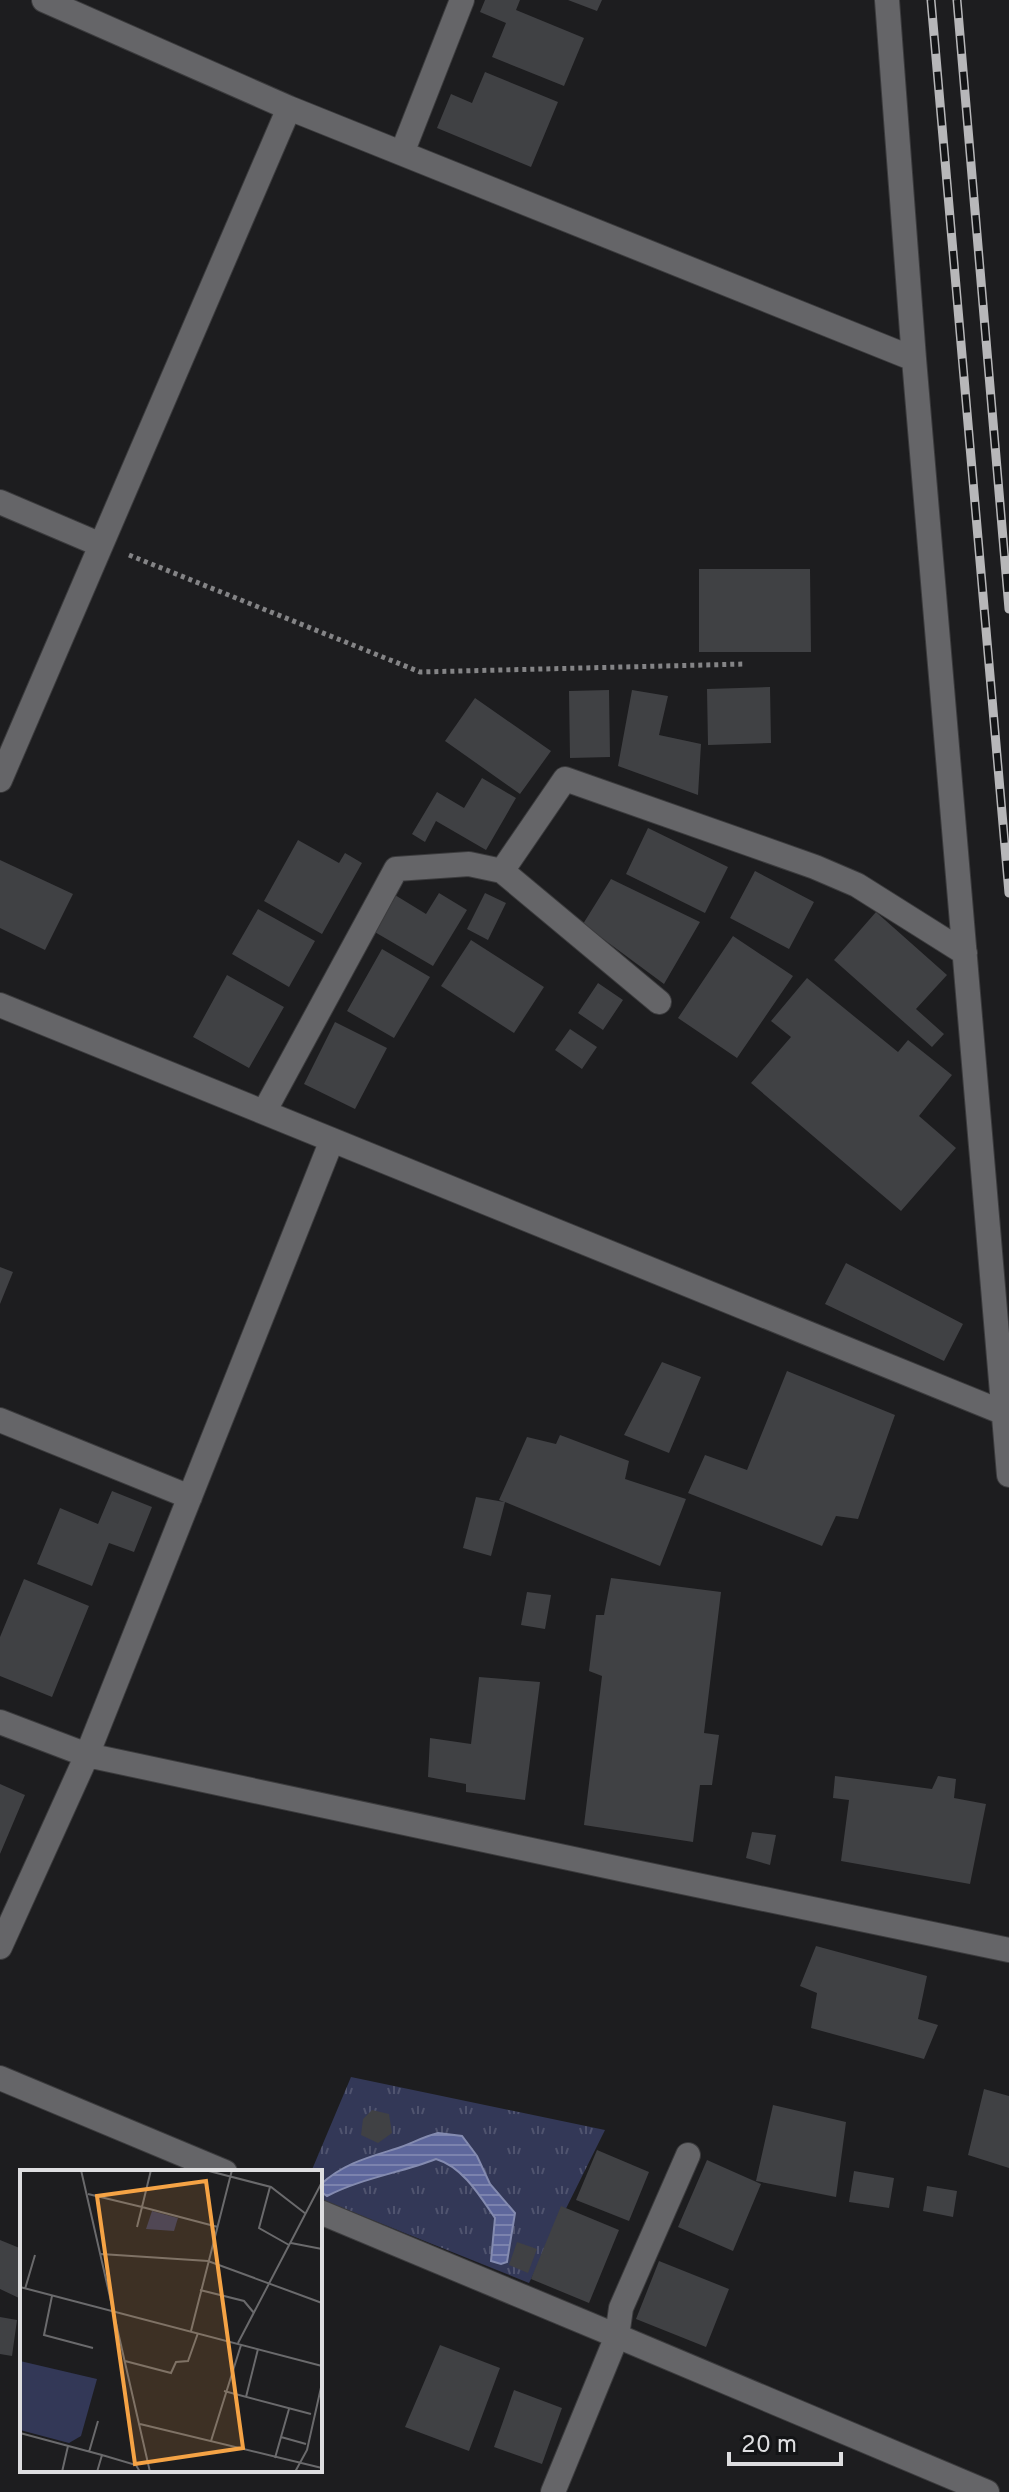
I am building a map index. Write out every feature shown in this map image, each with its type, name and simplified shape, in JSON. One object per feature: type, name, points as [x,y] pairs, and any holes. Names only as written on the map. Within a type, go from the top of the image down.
[{"type":"street","points":[[44,0],[289,108],[914,359]]},
{"type":"street","points":[[402,153],[462,0]]},
{"type":"street","points":[[887,0],[914,359],[1009,1475]]},
{"type":"street","points":[[0,780],[289,108]]},
{"type":"street","points":[[0,502],[101,545]]},
{"type":"street","points":[[502,871],[565,779],[815,867],[857,885],[965,953]]},
{"type":"street","points":[[264,1112],[396,869],[469,864],[502,871],[659,1002]]},
{"type":"street","points":[[0,1005],[1006,1414]]},
{"type":"street","points":[[0,1947],[87,1755],[332,1140]]},
{"type":"street","points":[[0,1420],[190,1497]]},
{"type":"street","points":[[0,1722],[87,1755],[1009,1950]]},
{"type":"street","points":[[0,2078],[220,2170]]},
{"type":"street","points":[[553,2492],[617,2336],[621,2308],[688,2155]]},
{"type":"street","points":[[322,2213],[987,2492]]},
{"type":"path","points":[[101,545],[420,672],[745,664]]},
{"type":"green space","points":[[351,2077],[605,2130],[529,2283],[322,2200],[322,2170],[312,2170]]},
{"type":"shaded area","points":[[438,2133],[462,2136],[477,2156],[490,2184],[515,2213],[507,2262],[491,2261],[495,2218],[463,2175],[436,2159],[327,2196],[322,2192],[322,2183],[346,2167]]},
{"type":"building","points":[[485,0],[520,0],[516,10],[584,38],[564,86],[492,57],[506,23],[480,12]]},
{"type":"building","points":[[568,0],[602,0],[597,11]]},
{"type":"building","points":[[485,72],[558,102],[531,167],[437,128],[451,94],[472,103]]},
{"type":"building","points":[[699,569],[810,569],[811,652],[699,652]]},
{"type":"building","points":[[770,687],[771,743],[708,745],[707,689]]},
{"type":"building","points":[[609,690],[610,757],[570,758],[569,691]]},
{"type":"building","points":[[632,690],[668,696],[659,735],[701,744],[698,795],[618,766]]},
{"type":"building","points":[[475,698],[551,751],[520,794],[445,741]]},
{"type":"building","points":[[482,778],[516,798],[486,850],[436,821],[425,842],[412,834],[437,792],[464,808]]},
{"type":"building","points":[[648,828],[728,867],[705,913],[626,874]]},
{"type":"building","points":[[298,840],[339,863],[345,853],[362,863],[322,934],[264,901]]},
{"type":"building","points":[[0,860],[73,894],[45,950],[0,928]]},
{"type":"building","points":[[755,871],[814,902],[789,949],[730,918]]},
{"type":"building","points":[[611,879],[700,922],[664,984],[583,924]]},
{"type":"building","points":[[439,893],[467,910],[433,966],[373,931],[395,895],[426,914]]},
{"type":"building","points":[[485,893],[506,903],[488,940],[467,929]]},
{"type":"building","points":[[258,909],[315,941],[289,987],[232,954]]},
{"type":"building","points":[[876,912],[947,975],[916,1009],[944,1034],[932,1047],[834,960]]},
{"type":"building","points":[[733,936],[793,976],[737,1058],[678,1018]]},
{"type":"building","points":[[471,940],[544,987],[514,1033],[441,986]]},
{"type":"building","points":[[382,949],[430,977],[394,1038],[347,1011]]},
{"type":"building","points":[[227,975],[284,1007],[249,1068],[193,1037]]},
{"type":"building","points":[[807,978],[898,1052],[908,1040],[952,1075],[919,1116],[956,1148],[901,1211],[751,1083],[791,1037],[771,1021]]},
{"type":"building","points":[[598,983],[623,1000],[603,1030],[578,1013]]},
{"type":"building","points":[[335,1022],[387,1048],[355,1109],[304,1084]]},
{"type":"building","points":[[570,1029],[597,1047],[582,1069],[555,1050]]},
{"type":"building","points":[[846,1263],[963,1324],[944,1361],[825,1304]]},
{"type":"building","points":[[0,1267],[13,1272],[0,1304]]},
{"type":"building","points":[[662,1362],[701,1377],[669,1453],[624,1435]]},
{"type":"building","points":[[787,1371],[895,1415],[858,1519],[836,1516],[822,1546],[688,1493],[705,1455],[747,1470]]},
{"type":"building","points":[[560,1435],[629,1461],[625,1479],[686,1499],[660,1566],[505,1502],[491,1556],[463,1548],[476,1497],[504,1502],[499,1500],[527,1437],[556,1444]]},
{"type":"building","points":[[112,1491],[152,1507],[134,1552],[109,1543],[92,1586],[37,1564],[60,1508],[98,1524]]},
{"type":"building","points":[[611,1578],[721,1592],[704,1733],[719,1735],[712,1785],[700,1785],[693,1842],[584,1825],[602,1676],[589,1671],[596,1615],[604,1615]]},
{"type":"building","points":[[24,1579],[89,1606],[52,1697],[0,1676],[0,1637]]},
{"type":"building","points":[[527,1592],[551,1595],[545,1629],[521,1625]]},
{"type":"building","points":[[479,1677],[540,1682],[525,1800],[466,1792],[466,1784],[428,1777],[430,1738],[471,1744]]},
{"type":"building","points":[[835,1776],[932,1789],[938,1776],[956,1779],[954,1798],[986,1804],[970,1884],[841,1861],[849,1800],[833,1798]]},
{"type":"building","points":[[0,1784],[25,1795],[0,1854]]},
{"type":"building","points":[[752,1832],[776,1835],[770,1865],[746,1858]]},
{"type":"building","points":[[816,1946],[927,1976],[918,2019],[938,2025],[924,2059],[811,2028],[817,1993],[800,1986]]},
{"type":"building","points":[[984,2089],[1009,2096],[1009,2168],[968,2155]]},
{"type":"building","points":[[773,2105],[846,2122],[836,2197],[756,2181]]},
{"type":"building","points":[[372,2110],[389,2114],[392,2133],[378,2143],[361,2135],[363,2119]]},
{"type":"building","points":[[597,2150],[649,2172],[629,2221],[576,2200]]},
{"type":"building","points":[[707,2160],[761,2184],[733,2251],[678,2227]]},
{"type":"building","points":[[854,2171],[894,2178],[889,2208],[849,2202]]},
{"type":"building","points":[[927,2186],[957,2191],[953,2217],[923,2211]]},
{"type":"building","points":[[561,2206],[619,2230],[589,2303],[531,2279]]},
{"type":"building","points":[[0,2240],[20,2248],[20,2296],[0,2289]]},
{"type":"building","points":[[517,2242],[537,2249],[528,2273],[509,2265]]},
{"type":"building","points":[[659,2261],[729,2289],[706,2347],[636,2319]]},
{"type":"building","points":[[0,2317],[17,2320],[12,2356],[0,2354]]},
{"type":"building","points":[[440,2345],[500,2368],[469,2451],[405,2427]]},
{"type":"building","points":[[514,2390],[562,2408],[542,2464],[494,2447]]},
{"type":"railway","points":[[931,0],[1009,893]]},
{"type":"railway","points":[[957,0],[1009,609]]}]
